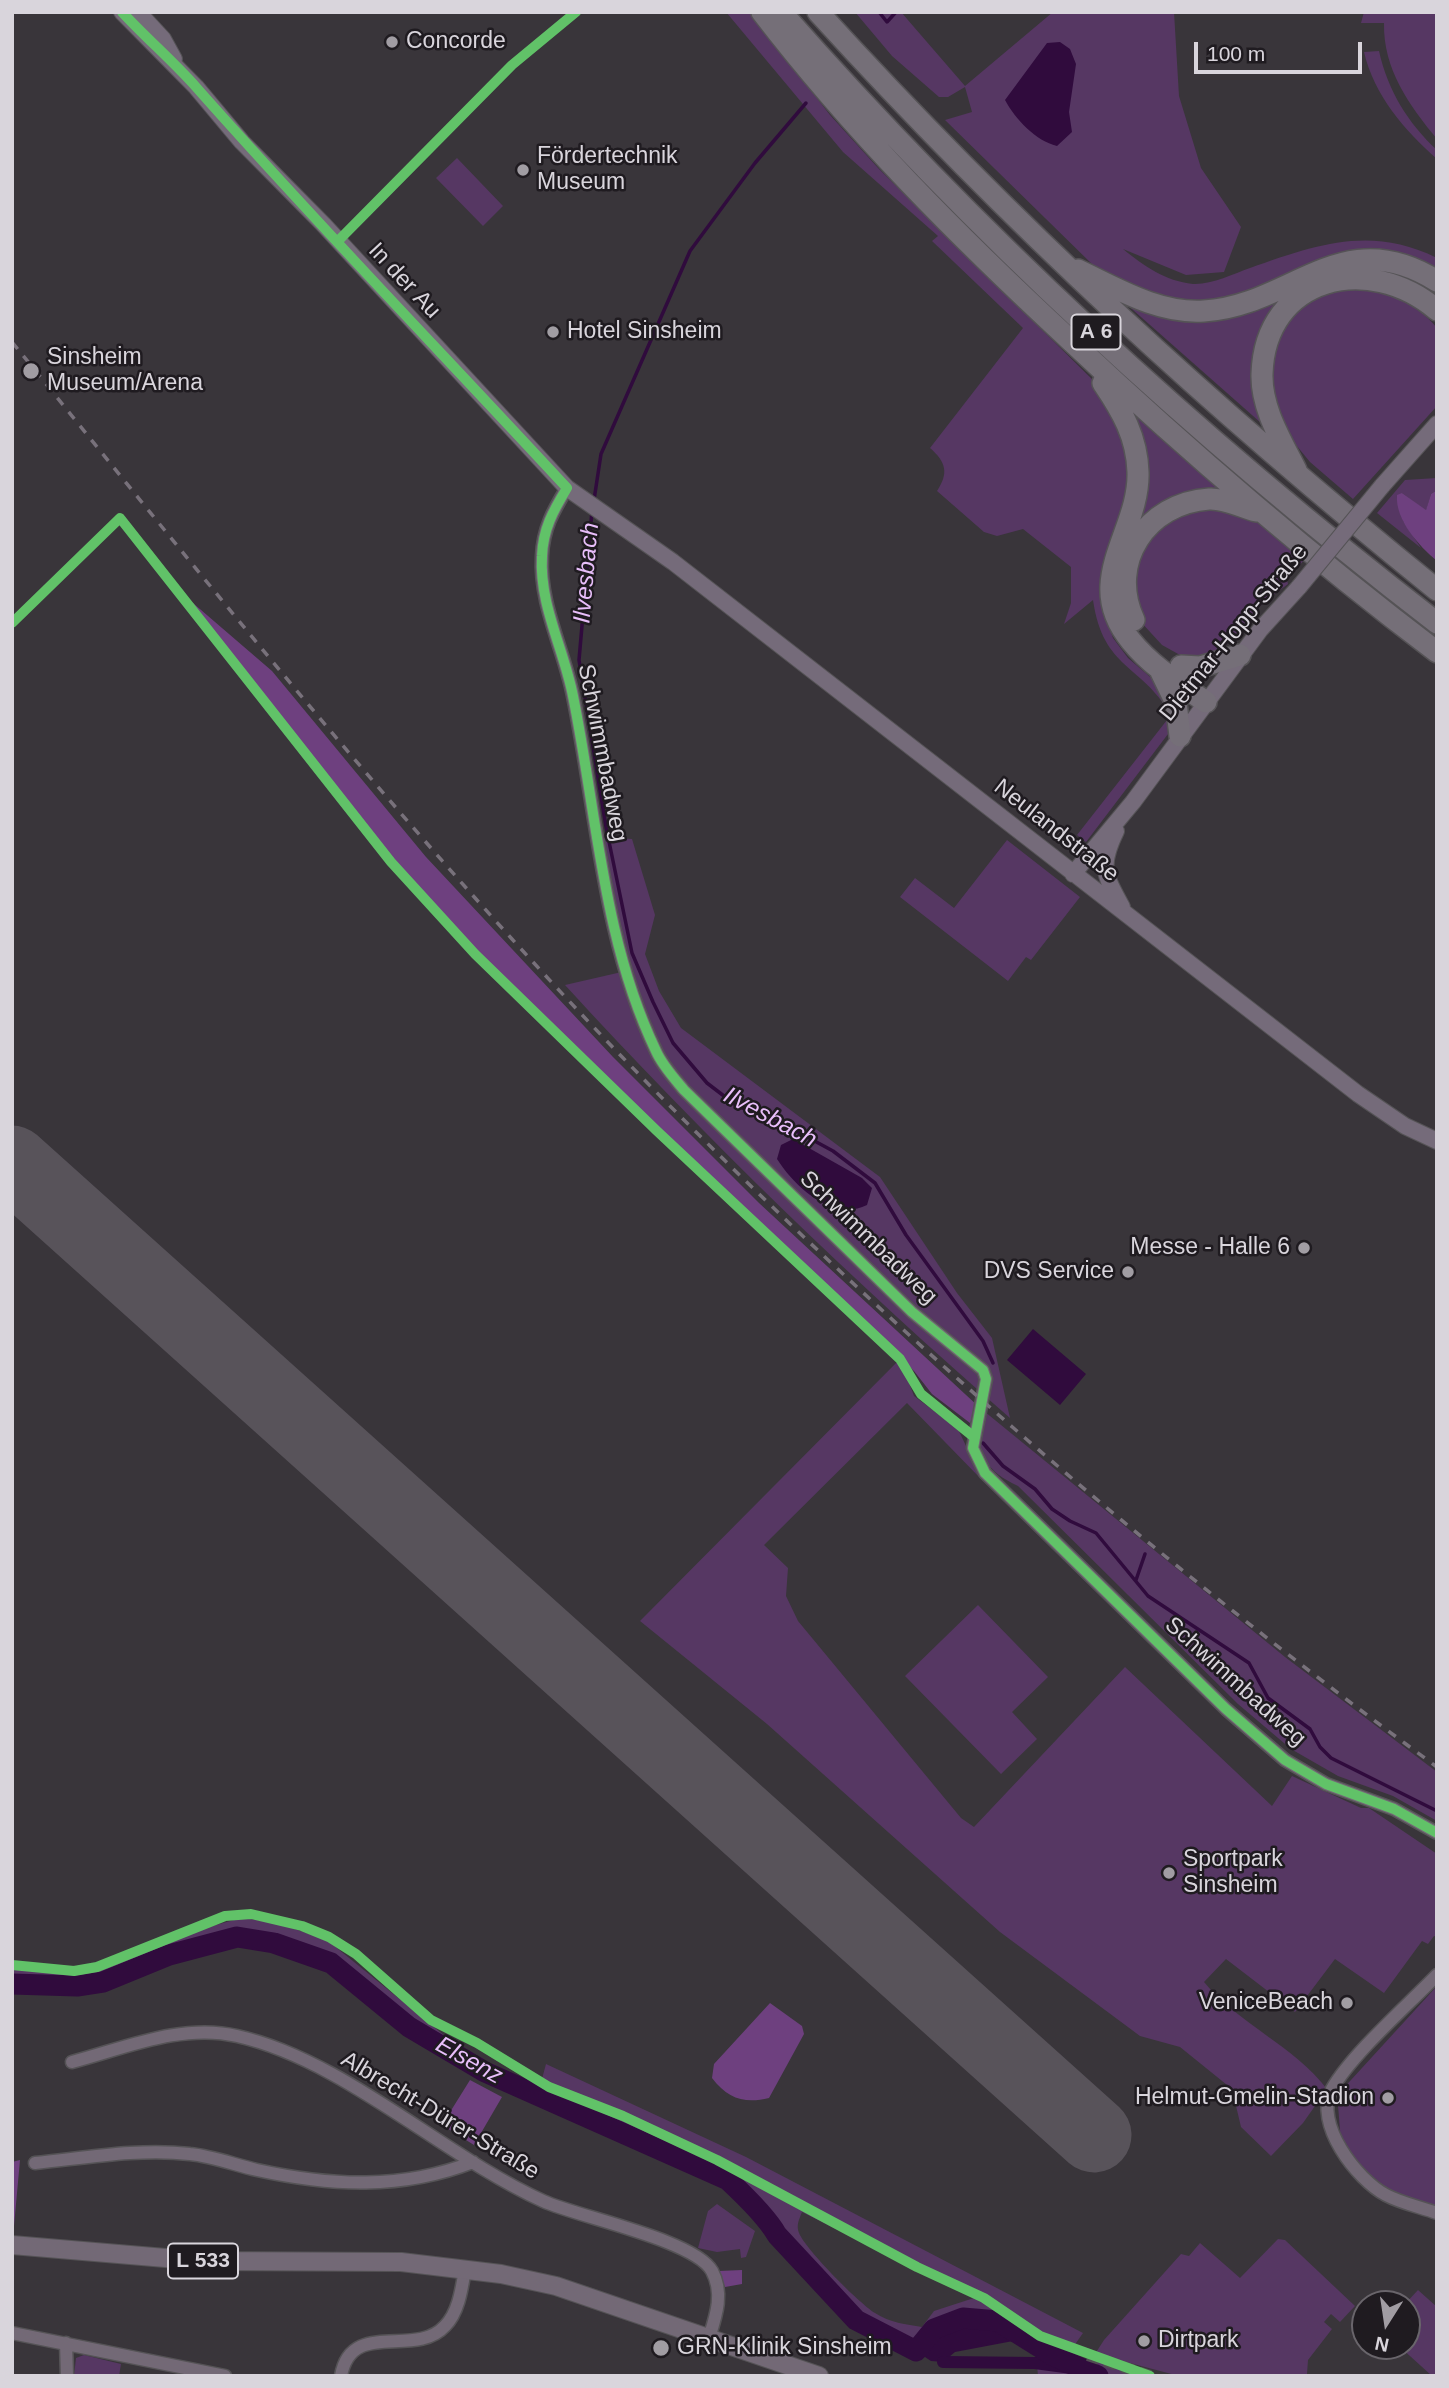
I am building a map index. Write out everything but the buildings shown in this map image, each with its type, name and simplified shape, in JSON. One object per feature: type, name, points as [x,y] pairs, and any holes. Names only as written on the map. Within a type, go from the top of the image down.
[{"type":"highway","points":[[762,12],[853,125],[969,244],[1085,355],[1262,512],[1437,652]]},
{"type":"highway","name":"A 6","points":[[782,12],[906,147],[1036,277],[1279,496],[1437,623]]},
{"type":"highway","name":"A 6","points":[[818,12],[929,131],[1058,260],[1302,481],[1437,590]]},
{"type":"highway","points":[[1058,260],[1134,297],[1186,311],[1234,307],[1310,273],[1358,260],[1401,264],[1437,281]]},
{"type":"highway","points":[[1302,481],[1269,414],[1262,376],[1269,340],[1285,313],[1308,292],[1336,278],[1362,277],[1385,281],[1407,290],[1437,310]]},
{"type":"highway","points":[[1085,355],[1126,418],[1136,453],[1136,495],[1116,552],[1111,594],[1121,626],[1131,642],[1158,667],[1210,697]]},
{"type":"highway","points":[[1210,697],[1181,666],[1146,637],[1130,612],[1126,570],[1138,537],[1152,520],[1186,502],[1212,499],[1262,512]]},
{"type":"highway","points":[[1181,666],[1200,667],[1240,655]]},
{"type":"highway","points":[[1158,667],[1177,703],[1180,736]]},
{"type":"main road","name":"L 533","points":[[12,2245],[145,2258],[361,2261],[465,2269],[556,2286],[819,2376]]},
{"type":"street","name":"In der Au","points":[[122,12],[567,488],[653,548]]},
{"type":"street","points":[[138,12],[163,39],[180,71]]},
{"type":"street","name":"Dietmar-Hopp-Straße","points":[[1073,874],[1133,802],[1240,655],[1437,424]]},
{"type":"street","name":"Schwimmbadweg","points":[[567,488],[552,513],[545,532],[541,558],[544,590],[573,693],[606,888],[629,981],[656,1054],[684,1090],[883,1283],[983,1370],[986,1379],[981,1421],[973,1448],[985,1473],[1226,1709],[1286,1760],[1326,1784],[1394,1809],[1437,1833]]},
{"type":"street","name":"Neulandstraße","points":[[653,548],[1358,1094],[1405,1126],[1437,1141]]},
{"type":"street","points":[[1126,914],[1106,877],[1104,855],[1133,802]]},
{"type":"street","points":[[1437,1975],[1349,2068],[1331,2091],[1329,2107],[1332,2135],[1346,2160],[1385,2195],[1437,2213]]},
{"type":"street","name":"Albrecht-Dürer-Straße","points":[[72,2062],[162,2037],[201,2032],[236,2036],[283,2050],[339,2079],[473,2162],[544,2202],[653,2238],[697,2257],[712,2271],[720,2302],[709,2338]]},
{"type":"street","points":[[35,2163],[129,2154],[190,2154],[326,2183],[386,2183],[444,2174],[473,2162]]},
{"type":"street","points":[[341,2376],[349,2352],[363,2344],[423,2337],[445,2327],[459,2298],[465,2269]]},
{"type":"street","points":[[12,2333],[225,2376]]},
{"type":"street","points":[[66,2343],[67,2376]]},
{"type":"shaded area","points":[[726,12],[750,12],[830,115],[879,169],[1106,393],[1128,439],[1129,500],[1104,566],[1101,590],[1105,615],[1113,638],[1128,658],[1163,688],[1170,714],[1148,685],[1114,654],[1098,623],[1093,600],[1064,624],[1071,603],[1071,567],[1023,529],[997,536],[984,532],[937,491],[943,479],[944,468],[940,458],[930,448],[1023,328],[932,241],[938,236],[843,152]]},
{"type":"shaded area","points":[[855,12],[901,12],[965,86],[1053,12],[1174,12],[1179,96],[1201,168],[1241,227],[1224,272],[1186,275],[1123,249],[1155,272],[1173,280],[1193,284],[1214,281],[1298,252],[1343,242],[1389,242],[1412,248],[1437,258],[1437,273],[1405,257],[1265,288],[1208,305],[1153,299],[1096,268],[945,120],[972,112],[965,87],[948,97],[939,97],[892,56]]},
{"type":"shaded area","points":[[1364,12],[1437,12],[1437,139],[1417,113],[1393,71],[1385,40],[1384,23],[1361,23]]},
{"type":"shaded area","points":[[1060,42],[1070,49],[1076,64],[1069,112],[1072,132],[1057,146],[1041,139],[1027,128],[1005,100],[1047,43]]},
{"type":"shaded area","points":[[1379,51],[1388,80],[1400,105],[1417,129],[1437,150],[1437,159],[1402,124],[1375,83],[1364,52]]},
{"type":"shaded area","points":[[457,158],[503,206],[483,226],[436,178]]},
{"type":"shaded area","points":[[1355,284],[1410,305],[1437,328],[1437,406],[1353,499],[1310,462],[1282,428],[1271,401],[1272,344],[1306,297]]},
{"type":"shaded area","points":[[1287,293],[1275,316],[1261,423],[1124,302],[1156,313]]},
{"type":"shaded area","points":[[1129,410],[1227,496],[1138,528]]},
{"type":"shaded area","points":[[1437,478],[1437,490],[1431,494],[1426,511],[1402,493],[1403,521],[1421,548],[1377,513],[1405,480]]},
{"type":"shaded area","points":[[1437,490],[1437,561],[1404,523],[1397,504],[1397,495],[1402,493],[1426,510],[1431,494]]},
{"type":"shaded area","points":[[1201,504],[1253,517],[1304,560],[1287,580],[1288,584],[1264,602],[1218,654],[1189,660],[1162,645],[1140,621],[1131,562],[1144,535]]},
{"type":"shaded area","points":[[172,585],[272,671],[426,857],[613,1057],[759,1203],[979,1407],[970,1423],[932,1394],[914,1371],[657,1131],[475,954],[391,862]]},
{"type":"shaded area","points":[[1167,720],[1168,734],[1086,842],[1077,835]]},
{"type":"shaded area","points":[[598,837],[632,839],[655,915],[645,954],[659,991],[681,1028],[880,1177],[957,1293],[992,1338],[1010,1418],[895,1315],[782,1208],[671,1098],[565,985],[626,971]]},
{"type":"shaded area","points":[[1007,840],[1080,897],[1031,960],[1026,957],[1008,981],[900,897],[915,878],[954,908]]},
{"type":"shaded area","points":[[793,1139],[862,1178],[872,1188],[867,1205],[841,1209],[816,1199],[804,1190],[777,1159],[781,1145]]},
{"type":"shaded area","points":[[1033,1329],[1086,1374],[1060,1405],[1007,1360]]},
{"type":"shaded area","points":[[900,1359],[914,1396],[958,1429],[982,1480],[907,1403],[764,1545],[788,1568],[786,1596],[798,1621],[961,1818],[974,1827],[1125,1667],[1272,1806],[1292,1776],[1361,1808],[1369,1808],[1437,1854],[1437,1937],[1434,1936],[1428,1944],[1422,1941],[1384,1993],[1335,1959],[1295,2012],[1226,1959],[1204,1982],[1233,2010],[1299,2060],[1327,2089],[1303,2123],[1271,2156],[1241,2127],[1232,2089],[1180,2047],[1140,2036],[1000,1932],[767,1724],[640,1621]]},
{"type":"shaded area","points":[[979,1407],[1285,1657],[1437,1772],[1437,1821],[1393,1796],[1338,1776],[1291,1749],[1238,1704],[1018,1486],[991,1468],[982,1454],[970,1423]]},
{"type":"shaded area","points":[[978,1605],[1048,1677],[1012,1712],[1037,1739],[1001,1774],[905,1676]]},
{"type":"shaded area","points":[[241,1918],[274,1922],[327,1940],[456,2045],[539,2090],[546,2064],[746,2157],[1083,2333],[1069,2353],[1000,2310],[998,2321],[960,2320],[942,2326],[913,2351],[884,2340],[826,2301],[775,2239],[724,2187],[672,2157],[511,2091],[451,2061],[330,1965],[272,1945],[239,1939],[172,1956],[102,1985],[70,1988],[12,1985],[12,1965],[74,1971],[97,1967],[148,1944]],"holes":[[[802,2212],[975,2298],[934,2311],[922,2327],[886,2319],[867,2307],[846,2288],[804,2241],[798,2227]]]},
{"type":"shaded area","name":"Helmut-Gmelin-Stadion","points":[[1437,1986],[1437,2208],[1395,2195],[1361,2167],[1341,2143],[1338,2105],[1340,2092]]},
{"type":"shaded area","points":[[770,2003],[802,2026],[804,2034],[769,2098],[737,2098],[724,2091],[712,2078],[714,2064]]},
{"type":"shaded area","points":[[470,2080],[502,2097],[474,2145],[442,2125]]},
{"type":"shaded area","points":[[20,2160],[13,2237],[12,2162]]},
{"type":"shaded area","points":[[717,2204],[755,2231],[746,2257],[741,2258],[740,2249],[717,2252],[698,2248],[708,2211]]},
{"type":"shaded area","points":[[1278,2239],[1285,2240],[1351,2302],[1351,2310],[1340,2322],[1331,2314],[1324,2322],[1332,2329],[1308,2360],[1307,2374],[1311,2376],[1179,2376],[1111,2358],[1160,2376],[1098,2376],[1095,2354],[1104,2340],[1181,2254],[1189,2256],[1200,2243],[1240,2278]]},
{"type":"shaded area","points":[[742,2270],[742,2284],[725,2287],[719,2271]]},
{"type":"shaded area","points":[[1421,2293],[1437,2307],[1437,2376],[1432,2376],[1414,2360],[1421,2360]]},
{"type":"shaded area","points":[[963,2318],[1006,2324],[1029,2338],[955,2352],[943,2362],[931,2361],[916,2351],[934,2329]]},
{"type":"shaded area","points":[[84,2355],[121,2364],[119,2376],[74,2376],[76,2358]]},
{"type":"shaded area","points":[[1037,2365],[1087,2376],[1038,2376]]},
{"type":"waterway","name":"Ilvesbach","points":[[879,12],[887,22],[896,12]]},
{"type":"waterway","name":"Ilvesbach","points":[[594,500],[601,454],[690,251],[755,163],[806,103]]},
{"type":"waterway","name":"Ilvesbach","points":[[592,511],[579,660],[606,827],[632,953],[653,1002],[673,1043],[707,1083],[737,1106],[787,1126],[833,1151],[875,1183],[906,1235],[983,1341],[993,1363]]},
{"type":"waterway","name":"Ilvesbach","points":[[983,1443],[1003,1466],[1035,1489],[1052,1509],[1096,1533],[1148,1596],[1249,1663],[1268,1698],[1310,1729],[1320,1747],[1331,1758],[1437,1811]]},
{"type":"waterway","points":[[1136,1580],[1145,1554]]},
{"type":"waterway","name":"Elsenz","points":[[12,1984],[77,1986],[103,1982],[169,1955],[237,1937],[274,1943],[331,1963],[409,2027],[485,2072],[728,2180],[856,2320],[916,2351],[934,2329],[963,2318],[998,2321],[1054,2356],[1098,2376]]},
{"type":"waterway","points":[[943,2362],[1035,2363],[1079,2369]]},
{"type":"runway","points":[[12,1163],[1094,2135]]},
{"type":"tunnel","points":[[1088,2355],[1150,2376]]},
{"type":"railway","points":[[12,342],[260,647],[429,846],[516,944],[697,1133],[873,1302],[1055,1464],[1243,1619],[1437,1767]]},
{"type":"cycle path","points":[[122,12],[187,77],[567,488],[544,537],[544,592],[573,696],[604,876],[624,966],[638,1009],[665,1066],[684,1090],[912,1312],[983,1370],[986,1379],[973,1448],[985,1473],[1226,1709],[1285,1760],[1326,1784],[1394,1809],[1437,1833]]},
{"type":"cycle path","points":[[338,241],[512,65],[576,12]]},
{"type":"cycle path","points":[[12,623],[120,518],[391,862],[475,954],[657,1131],[900,1359],[921,1394],[974,1437]]},
{"type":"cycle path","points":[[12,1965],[74,1971],[97,1967],[225,1916],[251,1914],[302,1926],[329,1937],[356,1954],[431,2020],[477,2043],[549,2087],[623,2116],[717,2160],[917,2267],[984,2298],[1040,2336],[1150,2376]]},
{"type":"place","name":"Concorde","points":[[392,42]]},
{"type":"place","name":"Fördertechnik Museum","points":[[523,170]]},
{"type":"place","name":"Hotel Sinsheim","points":[[553,332]]},
{"type":"place","name":"Sinsheim Museum/Arena","points":[[31,371]]},
{"type":"place","name":"Messe - Halle 6","points":[[1304,1248]]},
{"type":"place","name":"DVS Service","points":[[1128,1272]]},
{"type":"place","name":"Sportpark Sinsheim","points":[[1169,1873]]},
{"type":"place","name":"VeniceBeach","points":[[1347,2003]]},
{"type":"place","name":"Helmut-Gmelin-Stadion","points":[[1388,2098]]},
{"type":"place","name":"Dirtpark","points":[[1144,2341]]},
{"type":"place","name":"GRN-Klinik Sinsheim","points":[[661,2348]]}]
